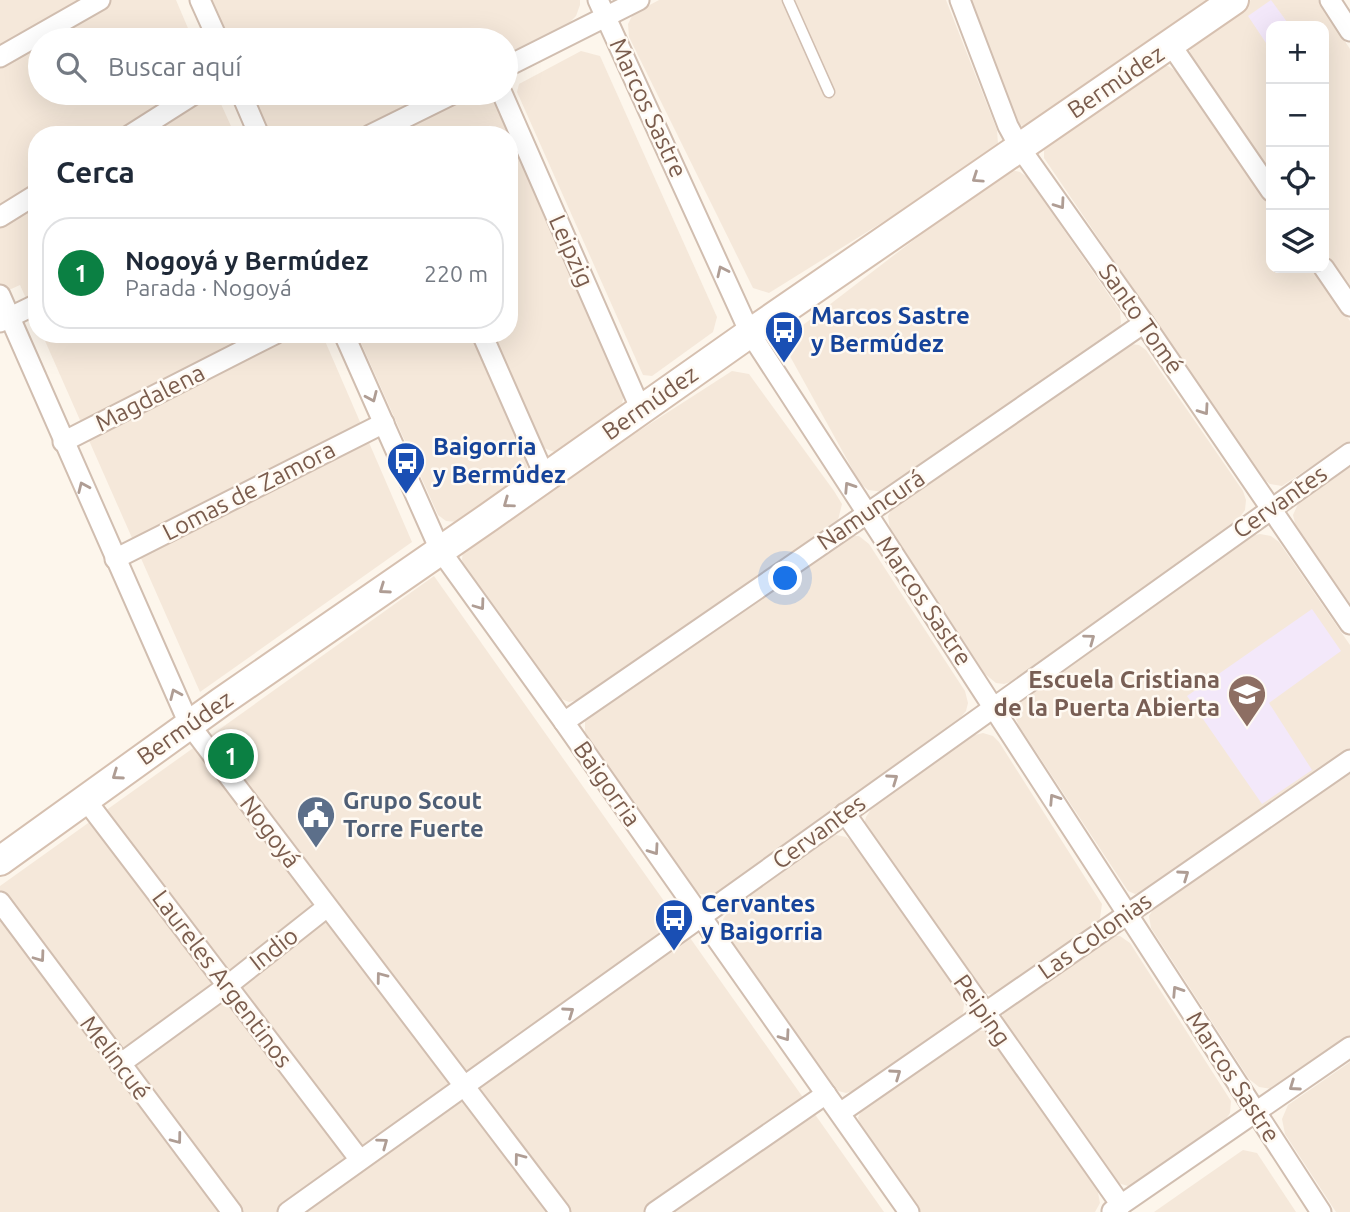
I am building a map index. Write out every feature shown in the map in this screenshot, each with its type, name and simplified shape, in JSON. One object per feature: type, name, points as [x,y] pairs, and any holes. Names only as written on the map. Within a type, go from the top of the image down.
[{"type":"street","points":[[51,28],[100,0]]},
{"type":"street","points":[[200,0],[213,28]]},
{"type":"street","points":[[518,60],[602,8],[639,0]]},
{"type":"street","name":"Santo Tomé","points":[[960,0],[1008,126],[1020,148],[1144,323],[1350,624]]},
{"type":"street","name":"Bermúdez","points":[[0,861],[189,724],[1234,0]]},
{"type":"street","points":[[1330,0],[1350,31]]},
{"type":"street","name":"Marcos Sastre","points":[[602,8],[750,333],[1321,1212]]},
{"type":"street","points":[[0,57],[28,41]]},
{"type":"street","points":[[1171,45],[1266,184]]},
{"type":"street","points":[[144,126],[177,105]]},
{"type":"street","points":[[246,105],[255,126]]},
{"type":"street","points":[[400,126],[435,105]]},
{"type":"street","name":"Leipzig","points":[[507,105],[516,126]]},
{"type":"street","name":"Leipzig","points":[[518,129],[641,410]]},
{"type":"street","points":[[0,217],[28,200]]},
{"type":"street","points":[[1327,273],[1350,306]]},
{"type":"street","name":"Nogoyá","points":[[0,295],[5,320],[63,442],[189,724],[560,1212]]},
{"type":"street","points":[[5,320],[28,308]]},
{"type":"street","name":"Namuncurá","points":[[564,722],[1144,323]]},
{"type":"street","name":"Magdalena","points":[[63,442],[257,343]]},
{"type":"street","name":"Baigorria","points":[[348,343],[440,550],[909,1212]]},
{"type":"street","points":[[486,343],[545,477]]},
{"type":"street","name":"Lomas de Zamora","points":[[115,559],[384,423]]},
{"type":"street","name":"Cervantes","points":[[288,1212],[1350,453]]},
{"type":"street","name":"Las Colonias","points":[[840,1113],[1350,760]]},
{"type":"street","name":"Laureles Argentinos","points":[[85,799],[360,1160]]},
{"type":"street","name":"Peiping","points":[[845,813],[1116,1209]]},
{"type":"street","name":"Melincué","points":[[0,902],[232,1212]]},
{"type":"street","name":"Indio","points":[[120,1064],[227,986],[327,907]]},
{"type":"street","points":[[1116,1209],[1350,1047]]},
{"type":"street","points":[[655,1212],[826,1094]]},
{"type":"lane","points":[[788,0],[829,92]]},
{"type":"shaded area","points":[[0,0],[176,0],[188,28],[28,28],[28,105],[221,105],[231,126],[28,126],[28,303],[20,285],[0,294]]},
{"type":"shaded area","points":[[211,0],[580,0],[576,16],[570,22],[518,48],[518,28],[224,28]]},
{"type":"shaded area","points":[[659,0],[946,0],[997,130],[998,144],[989,156],[769,293],[753,288],[629,37],[628,24],[633,14]]},
{"type":"shaded area","points":[[969,0],[1213,0],[1027,127],[1019,125],[1016,120]]},
{"type":"shaded area","points":[[1251,0],[1318,0],[1350,49],[1350,293],[1329,262],[1329,21],[1266,21],[1266,172],[1189,56],[1195,38]]},
{"type":"shaded area","points":[[1271,0],[1286,21],[1266,21],[1266,43],[1248,16]]},
{"type":"shaded area","points":[[581,51],[600,56],[717,317],[713,332],[652,376],[643,375],[518,94],[519,84]]},
{"type":"shaded area","points":[[1156,66],[1168,66],[1179,73],[1266,200],[1266,273],[1316,273],[1350,321],[1350,441],[1282,486],[1270,484],[1261,477],[1044,158],[1044,148],[1048,141]]},
{"type":"shaded area","points":[[257,105],[406,105],[365,126],[266,126]]},
{"type":"shaded area","points":[[453,105],[497,105],[506,126],[414,126]]},
{"type":"shaded area","points":[[518,152],[624,393],[621,410],[557,453],[541,447],[494,343],[518,343]]},
{"type":"shaded area","points":[[1011,170],[1027,177],[1120,311],[1119,329],[884,492],[868,490],[860,483],[786,349],[790,335],[1001,173]]},
{"type":"shaded area","points":[[46,343],[326,343],[412,542],[200,692]]},
{"type":"shaded area","points":[[361,343],[477,343],[526,456],[527,468],[521,481],[458,522],[446,521],[438,515]]},
{"type":"shaded area","points":[[1131,344],[1146,350],[1243,491],[1245,510],[1238,520],[1013,681],[996,683],[985,674],[890,529],[888,516],[894,505]]},
{"type":"shaded area","points":[[732,371],[749,374],[834,491],[842,504],[838,520],[581,699],[569,702],[559,698],[465,568],[463,550],[471,539]]},
{"type":"shaded area","points":[[1350,467],[1350,605],[1296,527],[1293,515],[1299,502]]},
{"type":"shaded area","points":[[849,536],[859,536],[869,544],[965,691],[968,703],[966,711],[719,891],[709,895],[700,894],[691,887],[585,736],[585,719]]},
{"type":"shaded area","points":[[1251,536],[1271,536],[1279,542],[1350,645],[1350,752],[1143,892],[1135,894],[1128,891],[1019,726],[1016,719],[1018,707],[1024,699]]},
{"type":"shaded area","points":[[434,576],[884,1212],[0,1212],[0,886]]},
{"type":"shaded area","name":"Escuela Cristiana de la Puerta Abierta","points":[[1312,609],[1341,651],[1269,703],[1312,770],[1262,804],[1187,696]]},
{"type":"shaded area","points":[[983,733],[993,736],[999,742],[1102,904],[1100,918],[1094,926],[999,992],[991,994],[983,993],[864,825],[873,806],[971,736]]},
{"type":"shaded area","points":[[1350,771],[1350,1036],[1280,1085],[1272,1089],[1259,1087],[1249,1079],[1151,928],[1149,916],[1157,903]]},
{"type":"shaded area","points":[[836,835],[846,837],[854,843],[962,996],[964,1004],[963,1013],[958,1020],[857,1090],[846,1093],[838,1091],[830,1084],[722,927],[723,919],[730,909]]},
{"type":"shaded area","points":[[1110,936],[1120,936],[1130,943],[1231,1101],[1230,1113],[1222,1125],[1128,1186],[1114,1182],[1001,1020],[1005,1008]]},
{"type":"shaded area","points":[[976,1030],[984,1031],[990,1036],[1097,1187],[1100,1203],[1095,1212],[920,1212],[862,1131],[858,1118],[862,1108]]},
{"type":"shaded area","points":[[1350,1062],[1350,1212],[1336,1212],[1285,1134],[1282,1119],[1288,1105]]},
{"type":"shaded area","points":[[1243,1150],[1257,1153],[1296,1212],[1154,1212]]},
{"type":"place","name":"Marcos Sastre y Bermúdez","points":[[784,364]]},
{"type":"place","name":"Baigorria y Bermúdez","points":[[406,495]]},
{"type":"place","name":"Escuela Cristiana de la Puerta Abierta","points":[[1247,728]]},
{"type":"place","name":"Nogoyá y Bermúdez","points":[[231,756]]},
{"type":"place","name":"Grupo Scout Torre Fuerte","points":[[316,849]]},
{"type":"place","name":"Cervantes y Baigorria","points":[[674,952]]}]
